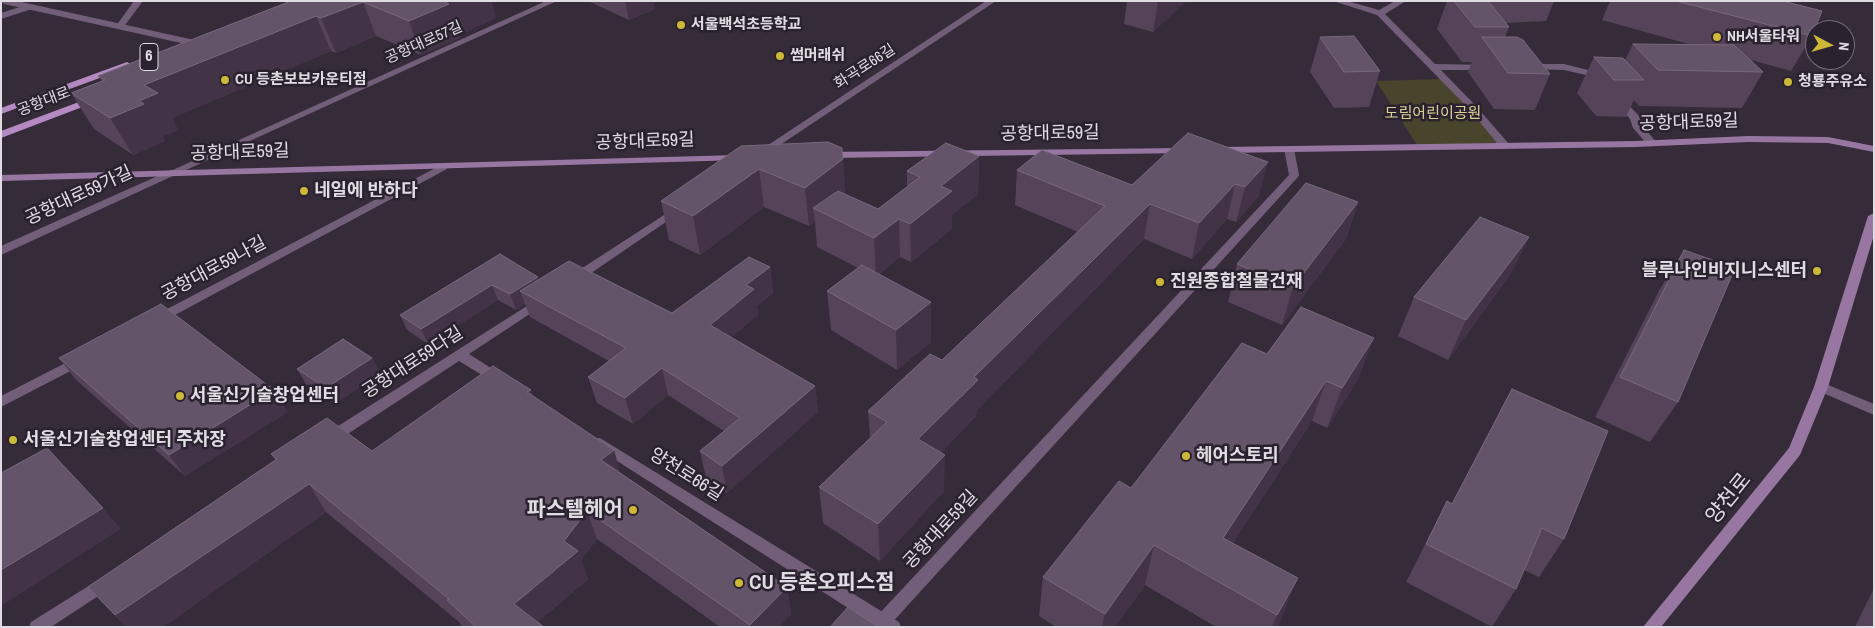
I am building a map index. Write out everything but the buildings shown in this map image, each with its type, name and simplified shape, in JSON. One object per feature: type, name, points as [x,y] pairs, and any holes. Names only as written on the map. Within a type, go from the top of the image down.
[{"type":"main road","name":"6","points":[[172,49],[194,41]]},
{"type":"main road","name":"공항대로","points":[[1,112],[136,62]]},
{"type":"main road","name":"공항대로","points":[[1,134],[108,94]]},
{"type":"main road","name":"공항대로59길","points":[[814,155],[1200,151],[1828,140],[1874,149]]},
{"type":"main road","name":"공항대로59길","points":[[1,178],[774,157]]},
{"type":"main road","name":"양천로","points":[[1651,627],[1795,451],[1821,387],[1874,216]]},
{"type":"street","points":[[4,1],[194,41]]},
{"type":"street","points":[[120,26],[139,1]]},
{"type":"street","name":"공항대로57길","points":[[171,173],[554,1]]},
{"type":"street","name":"화곡로66길","points":[[750,158],[992,1]]},
{"type":"street","points":[[1337,1],[1380,13],[1473,108],[1505,146]]},
{"type":"street","points":[[1380,13],[1402,1]]},
{"type":"street","points":[[1,16],[29,7]]},
{"type":"street","points":[[1432,67],[1498,67]]},
{"type":"street","points":[[1517,67],[1564,67],[1589,73],[1614,94],[1651,142]]},
{"type":"street","name":"공항대로59길","points":[[888,624],[1294,175],[1290,149]]},
{"type":"street","points":[[730,174],[750,158]]},
{"type":"street","name":"공항대로59나길","points":[[148,324],[443,167]]},
{"type":"street","name":"공항대로59가길","points":[[1,251],[171,173]]},
{"type":"street","name":"공항대로59다길","points":[[319,446],[460,355],[689,201]]},
{"type":"street","points":[[460,355],[511,387]]},
{"type":"street","points":[[1,402],[88,356]]},
{"type":"street","points":[[1821,387],[1874,410]]},
{"type":"street","name":"양천로66길","points":[[587,435],[888,624]]},
{"type":"street","points":[[37,627],[120,573]]},
{"type":"green space","name":"도림어린이공원","points":[[1442,79],[1500,143],[1417,145],[1376,81]]},
{"type":"place","name":"서울백석초등학교","points":[[681,25]]},
{"type":"place","name":"NH서울타워","points":[[1717,37]]},
{"type":"place","name":"썸머래쉬","points":[[780,56]]},
{"type":"place","name":"CU 등촌보보카운티점","points":[[225,80]]},
{"type":"place","name":"청룡주유소","points":[[1788,82]]},
{"type":"place","name":"네일에 반하다","points":[[304,191]]},
{"type":"place","name":"블루나인비지니스센터","points":[[1817,271]]},
{"type":"place","name":"진원종합철물건재","points":[[1160,282]]},
{"type":"place","name":"서울신기술창업센터","points":[[180,396]]},
{"type":"place","name":"서울신기술창업센터 주차장","points":[[13,440]]},
{"type":"place","name":"헤어스토리","points":[[1186,456]]},
{"type":"place","name":"파스텔헤어","points":[[633,510]]},
{"type":"place","name":"CU 등촌오피스점","points":[[739,583]]}]
